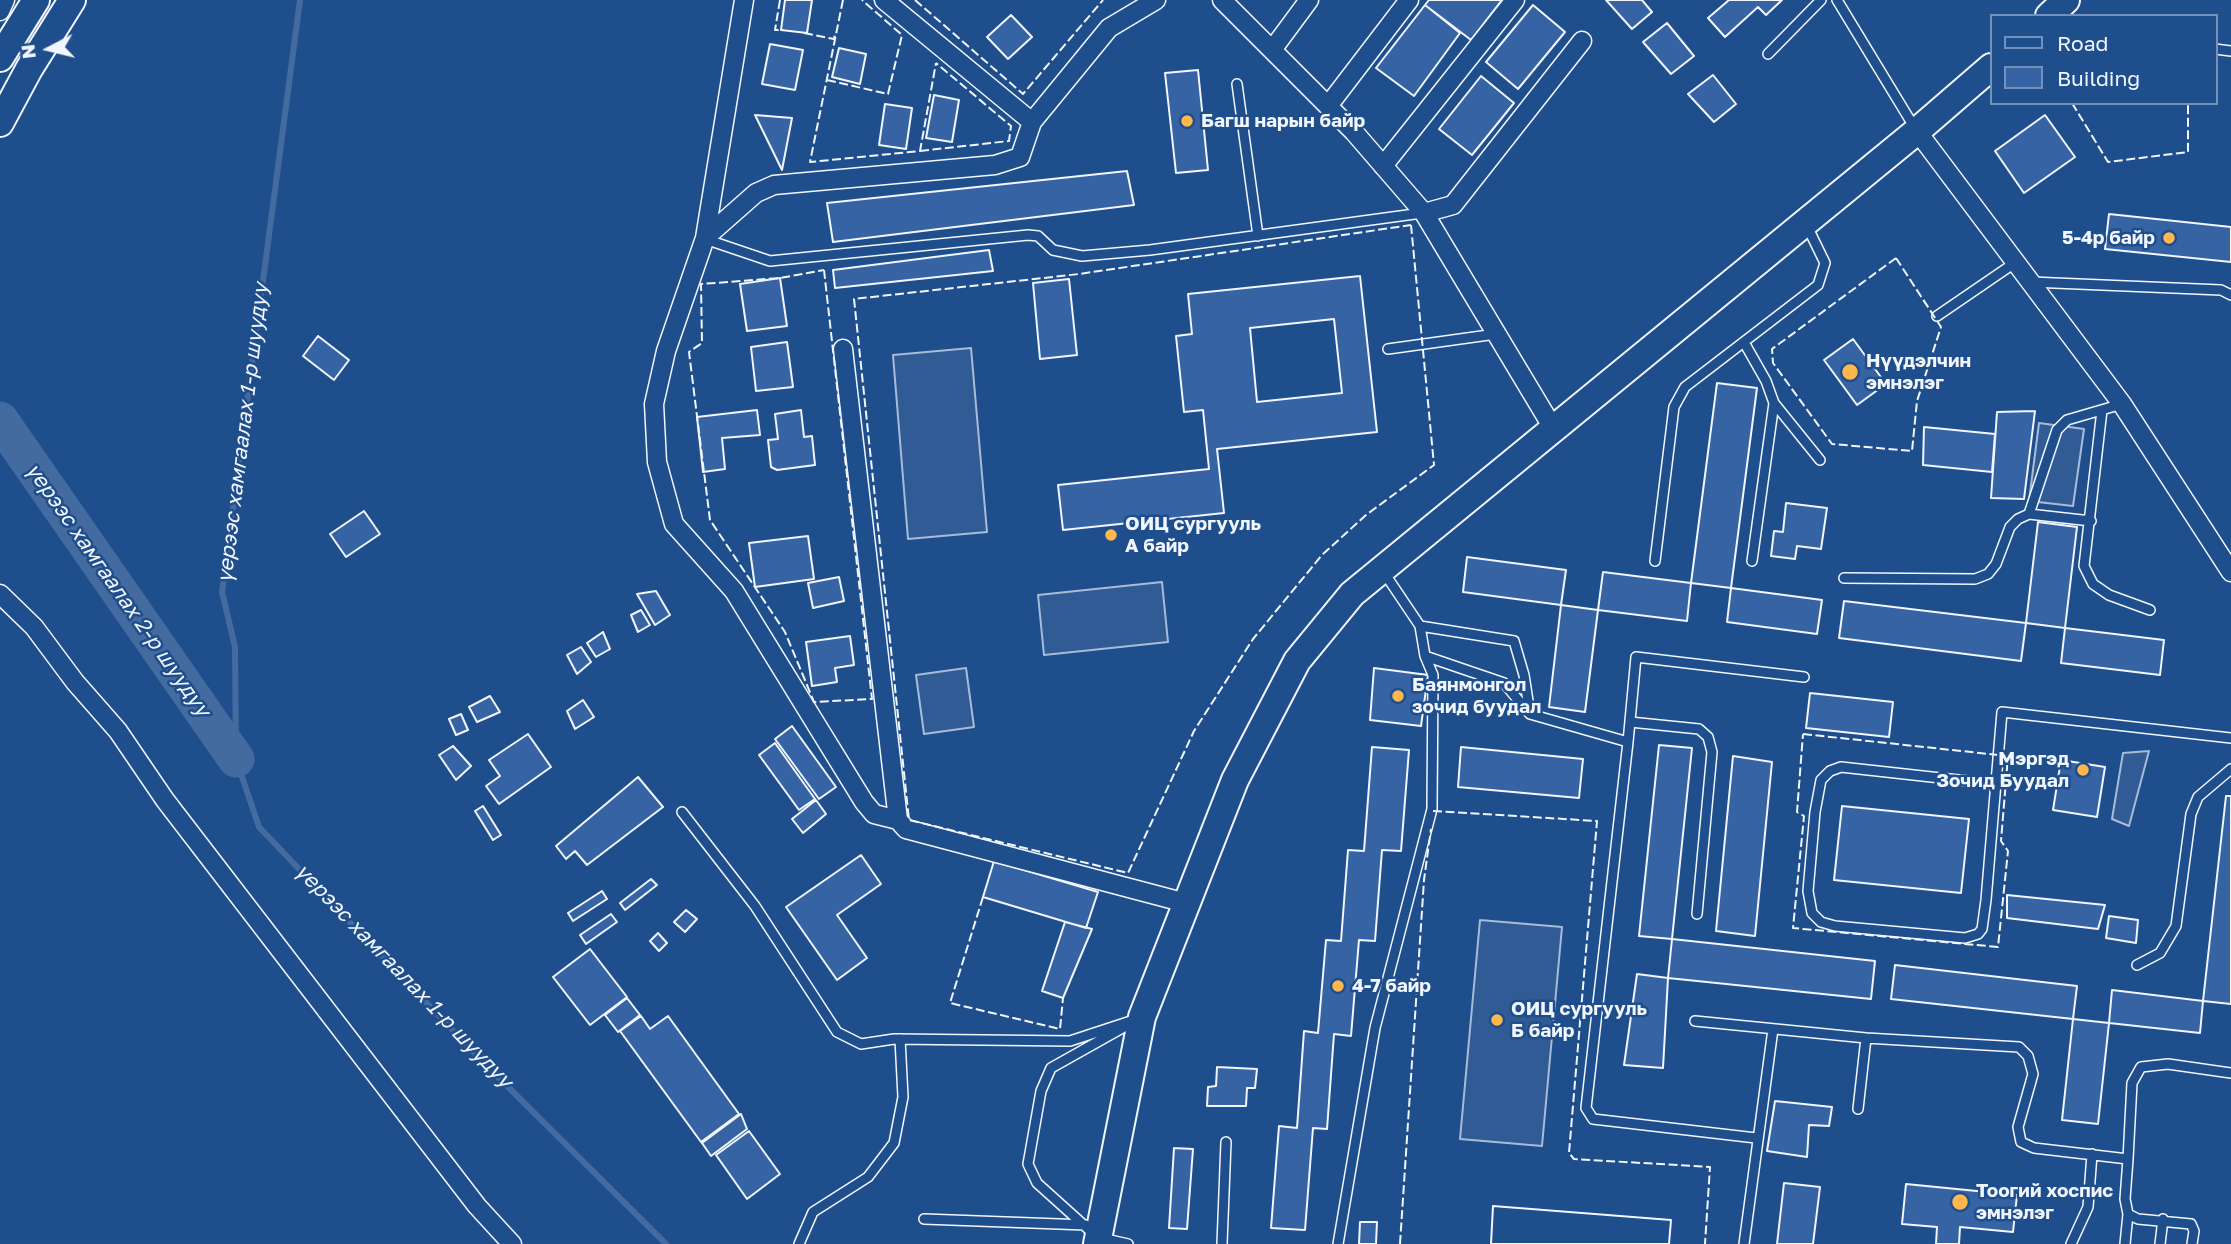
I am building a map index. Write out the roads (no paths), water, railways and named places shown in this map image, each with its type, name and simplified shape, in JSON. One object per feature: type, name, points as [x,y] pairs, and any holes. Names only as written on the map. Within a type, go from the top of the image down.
[{"type":"street","points":[[0,11],[5,0]]},
{"type":"street","points":[[0,58],[36,0]]},
{"type":"street","points":[[0,123],[29,69],[72,0]]},
{"type":"street","points":[[744,0],[705,238],[666,351],[654,404],[657,462],[674,524],[734,591],[874,814],[898,820],[906,829],[1186,904]]},
{"type":"street","points":[[884,0],[1032,122]]},
{"type":"street","points":[[705,238],[756,193],[774,185],[1009,163],[1020,158],[1032,122],[1109,28],[1156,0]]},
{"type":"street","points":[[1222,0],[1328,106],[1424,213],[1553,428]]},
{"type":"street","points":[[1272,50],[1309,0]]},
{"type":"street","points":[[1328,106],[1409,0]]},
{"type":"street","points":[[1383,166],[1515,0]]},
{"type":"street","points":[[2051,14],[2066,0]]},
{"type":"street","points":[[1424,213],[1453,205],[1582,41]]},
{"type":"street","points":[[1094,1235],[1142,1017],[1235,780],[1297,661],[1352,594],[1917,131],[1990,68]]},
{"type":"street","points":[[1917,131],[2122,404],[2231,572]]},
{"type":"street","points":[[844,349],[898,820]]},
{"type":"street","points":[[0,594],[34,627],[75,682],[118,731],[165,800],[477,1206],[512,1244]]},
{"type":"lane","points":[[1768,54],[1821,0]]},
{"type":"lane","points":[[1837,0],[1917,131]]},
{"type":"lane","points":[[1237,84],[1258,236]]},
{"type":"lane","points":[[705,238],[770,261],[1028,235],[1038,236],[1053,250],[1082,256],[1258,236],[1424,213]]},
{"type":"lane","points":[[1655,561],[1674,407],[1685,387],[1745,344],[1818,285],[1825,263],[1805,223]]},
{"type":"lane","points":[[1937,316],[2016,262]]},
{"type":"lane","points":[[2032,282],[2221,290],[2231,295]]},
{"type":"lane","points":[[1388,349],[1498,333]]},
{"type":"lane","points":[[1745,344],[1766,381],[1774,403],[1820,460]]},
{"type":"lane","points":[[1752,561],[1774,403]]},
{"type":"lane","points":[[1844,578],[1975,579],[1988,574],[1996,564],[2010,527],[2029,514],[2057,430],[2067,420],[2122,404]]},
{"type":"lane","points":[[2102,410],[2084,566],[2093,584],[2109,595],[2150,610]]},
{"type":"lane","points":[[2029,514],[2091,521]]},
{"type":"lane","points":[[1339,1244],[1375,1028],[1432,809],[1433,676],[1425,656],[1420,626],[1382,570]]},
{"type":"lane","points":[[1420,626],[1514,641],[1524,675],[1530,714]]},
{"type":"lane","points":[[1425,656],[1504,683],[1530,714],[1628,742]]},
{"type":"lane","points":[[1756,1138],[1592,1119],[1586,1108],[1636,657],[1804,677]]},
{"type":"lane","points":[[1995,784],[1841,767],[1830,771],[1821,780],[1815,812],[1808,891],[1812,913],[1821,922],[1835,926],[1965,938],[1978,934],[1982,929],[1995,784],[2001,712],[2231,738]]},
{"type":"lane","points":[[1630,722],[1699,729],[1708,737],[1712,752],[1697,914]]},
{"type":"lane","points":[[2137,964],[2160,953],[2176,926],[2191,814],[2198,797],[2231,769]]},
{"type":"lane","points":[[682,812],[755,906],[837,1032],[861,1044],[900,1039],[1070,1041],[1142,1017]]},
{"type":"lane","points":[[1094,1235],[1037,1183],[1028,1164],[1041,1091],[1051,1068],[1142,1017]]},
{"type":"lane","points":[[1695,1021],[1866,1038],[2019,1047],[2028,1056],[2033,1074],[2018,1127],[2021,1142],[2034,1149],[2128,1158]]},
{"type":"lane","points":[[1744,1244],[1756,1138],[1773,1029]]},
{"type":"lane","points":[[1857,1109],[1866,1038]]},
{"type":"lane","points":[[799,1244],[813,1212],[868,1177],[894,1143],[902,1097],[900,1039]]},
{"type":"lane","points":[[2125,1244],[2132,1083],[2141,1067],[2168,1064],[2231,1073]]},
{"type":"lane","points":[[1222,1244],[1226,1142]]},
{"type":"lane","points":[[2071,1244],[2088,1207],[2091,1154]]},
{"type":"lane","points":[[2128,1214],[2138,1219],[2163,1219],[2190,1224],[2194,1231],[2192,1244]]},
{"type":"lane","points":[[924,1219],[1094,1235],[1128,1244]]},
{"type":"lane","points":[[2160,1244],[2163,1219]]},
{"type":"waterway","name":"үерээс хамгаалах 1-р шуудуу","points":[[300,0],[222,592],[235,647],[236,759],[259,827],[483,1062],[666,1244]]},
{"type":"waterway","name":"үерээс хамгаалах 2-р шуудуу","points":[[0,420],[236,759]]},
{"type":"place","name":"Багш нарын байр","points":[[1187,121]]},
{"type":"place","name":"5-4р байр","points":[[2169,238]]},
{"type":"place","name":"Нүүдэлчин эмнэлэг","points":[[1850,372]]},
{"type":"place","name":"ОИЦ сургууль А байр","points":[[1111,535]]},
{"type":"place","name":"Баянмонгол зочид буудал","points":[[1398,696]]},
{"type":"place","name":"Мэргэд Зочид Буудал","points":[[2083,770]]},
{"type":"place","name":"4-7 байр","points":[[1338,986]]},
{"type":"place","name":"ОИЦ сургууль Б байр","points":[[1497,1020]]},
{"type":"place","name":"Тоогий хоспис эмнэлэг","points":[[1960,1202]]}]
